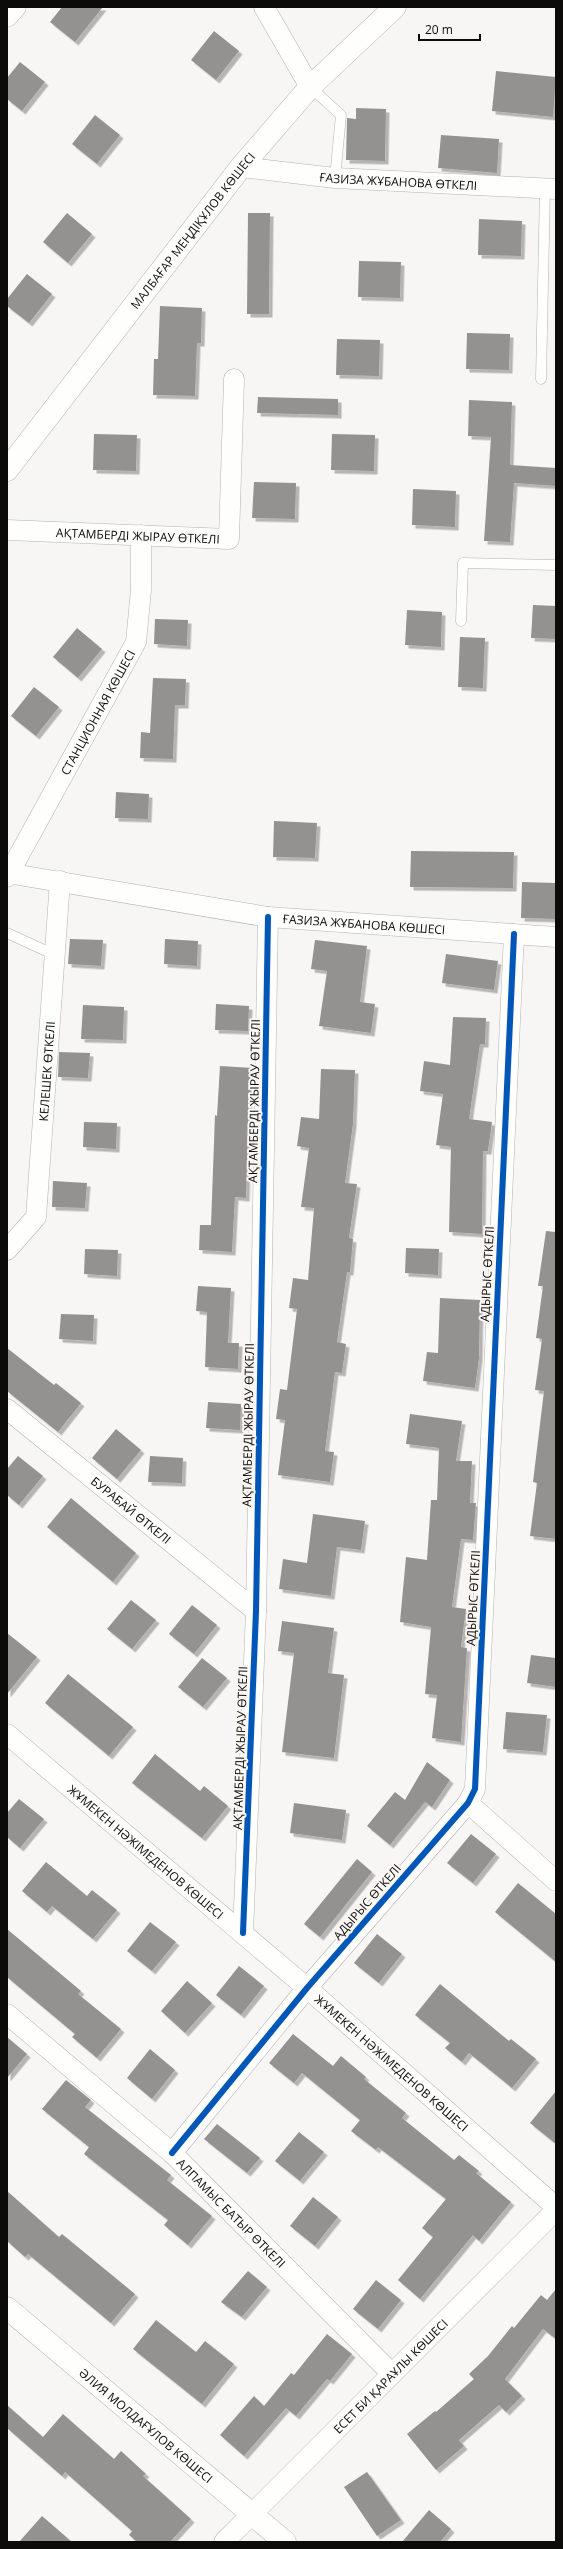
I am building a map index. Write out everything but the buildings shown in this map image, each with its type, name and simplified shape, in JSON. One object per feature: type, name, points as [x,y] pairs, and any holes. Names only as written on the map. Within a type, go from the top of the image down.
[{"type":"main road","name":"МАЛБАҒАР МЕҢДІҚҰЛОВ КӨШЕСІ","points":[[7,470],[241,167],[310,87],[395,7]]},
{"type":"main road","name":"ӘЛИЯ МОЛДАҒҰЛОВ КӨШЕСІ","points":[[7,2308],[253,2513],[285,2542]]},
{"type":"street","points":[[7,17],[16,7]]},
{"type":"street","points":[[264,7],[310,87]]},
{"type":"street","name":"ҒАЗИЗА ЖҰБАНОВА ӨТКЕЛІ","points":[[241,167],[335,178],[550,189]]},
{"type":"street","name":"АҚТАМБЕРДІ ЖЫРАУ ӨТКЕЛІ","points":[[7,530],[229,538],[234,379]]},
{"type":"street","name":"СТАНЦИОННАЯ КӨШЕСІ","points":[[8,874],[136,642],[141,590],[141,535]]},
{"type":"street","name":"ҒАЗИЗА ЖҰБАНОВА КӨШЕСІ","points":[[8,874],[60,881],[268,916],[556,937]]},
{"type":"street","name":"КЕЛЕШЕК ӨТКЕЛІ","points":[[7,1250],[36,1217],[60,881]]},
{"type":"street","name":"АҚТАМБЕРДІ ЖЫРАУ ӨТКЕЛІ","points":[[243,1933],[256,1611],[268,916]]},
{"type":"street","name":"АДЫРЫС ӨТКЕЛІ","points":[[172,2153],[307,1988],[468,1803],[475,1789],[514,934]]},
{"type":"street","name":"БУРАБАЙ ӨТКЕЛІ","points":[[7,1409],[256,1611]]},
{"type":"street","name":"ЖҰМЕКЕН НӘЖІМЕДЕНОВ КӨШЕСІ","points":[[7,1734],[307,1988],[556,2207]]},
{"type":"street","points":[[468,1803],[556,1881]]},
{"type":"street","name":"АЛПАМЫС БАТЫР ӨТКЕЛІ","points":[[7,2014],[172,2153],[392,2374]]},
{"type":"street","name":"ЕСЕТ БИ ҚАРАҰЛЫ КӨШЕСІ","points":[[224,2542],[556,2210]]},
{"type":"lane","points":[[310,87],[341,115],[335,178]]},
{"type":"lane","points":[[541,379],[550,189]]},
{"type":"lane","points":[[461,621],[463,563],[556,565]]},
{"type":"lane","points":[[7,933],[55,955]]},
{"type":"cycle path","points":[[243,1933],[256,1611],[268,917]]},
{"type":"cycle path","points":[[172,2153],[307,1988],[468,1803],[475,1789],[514,934]]}]
